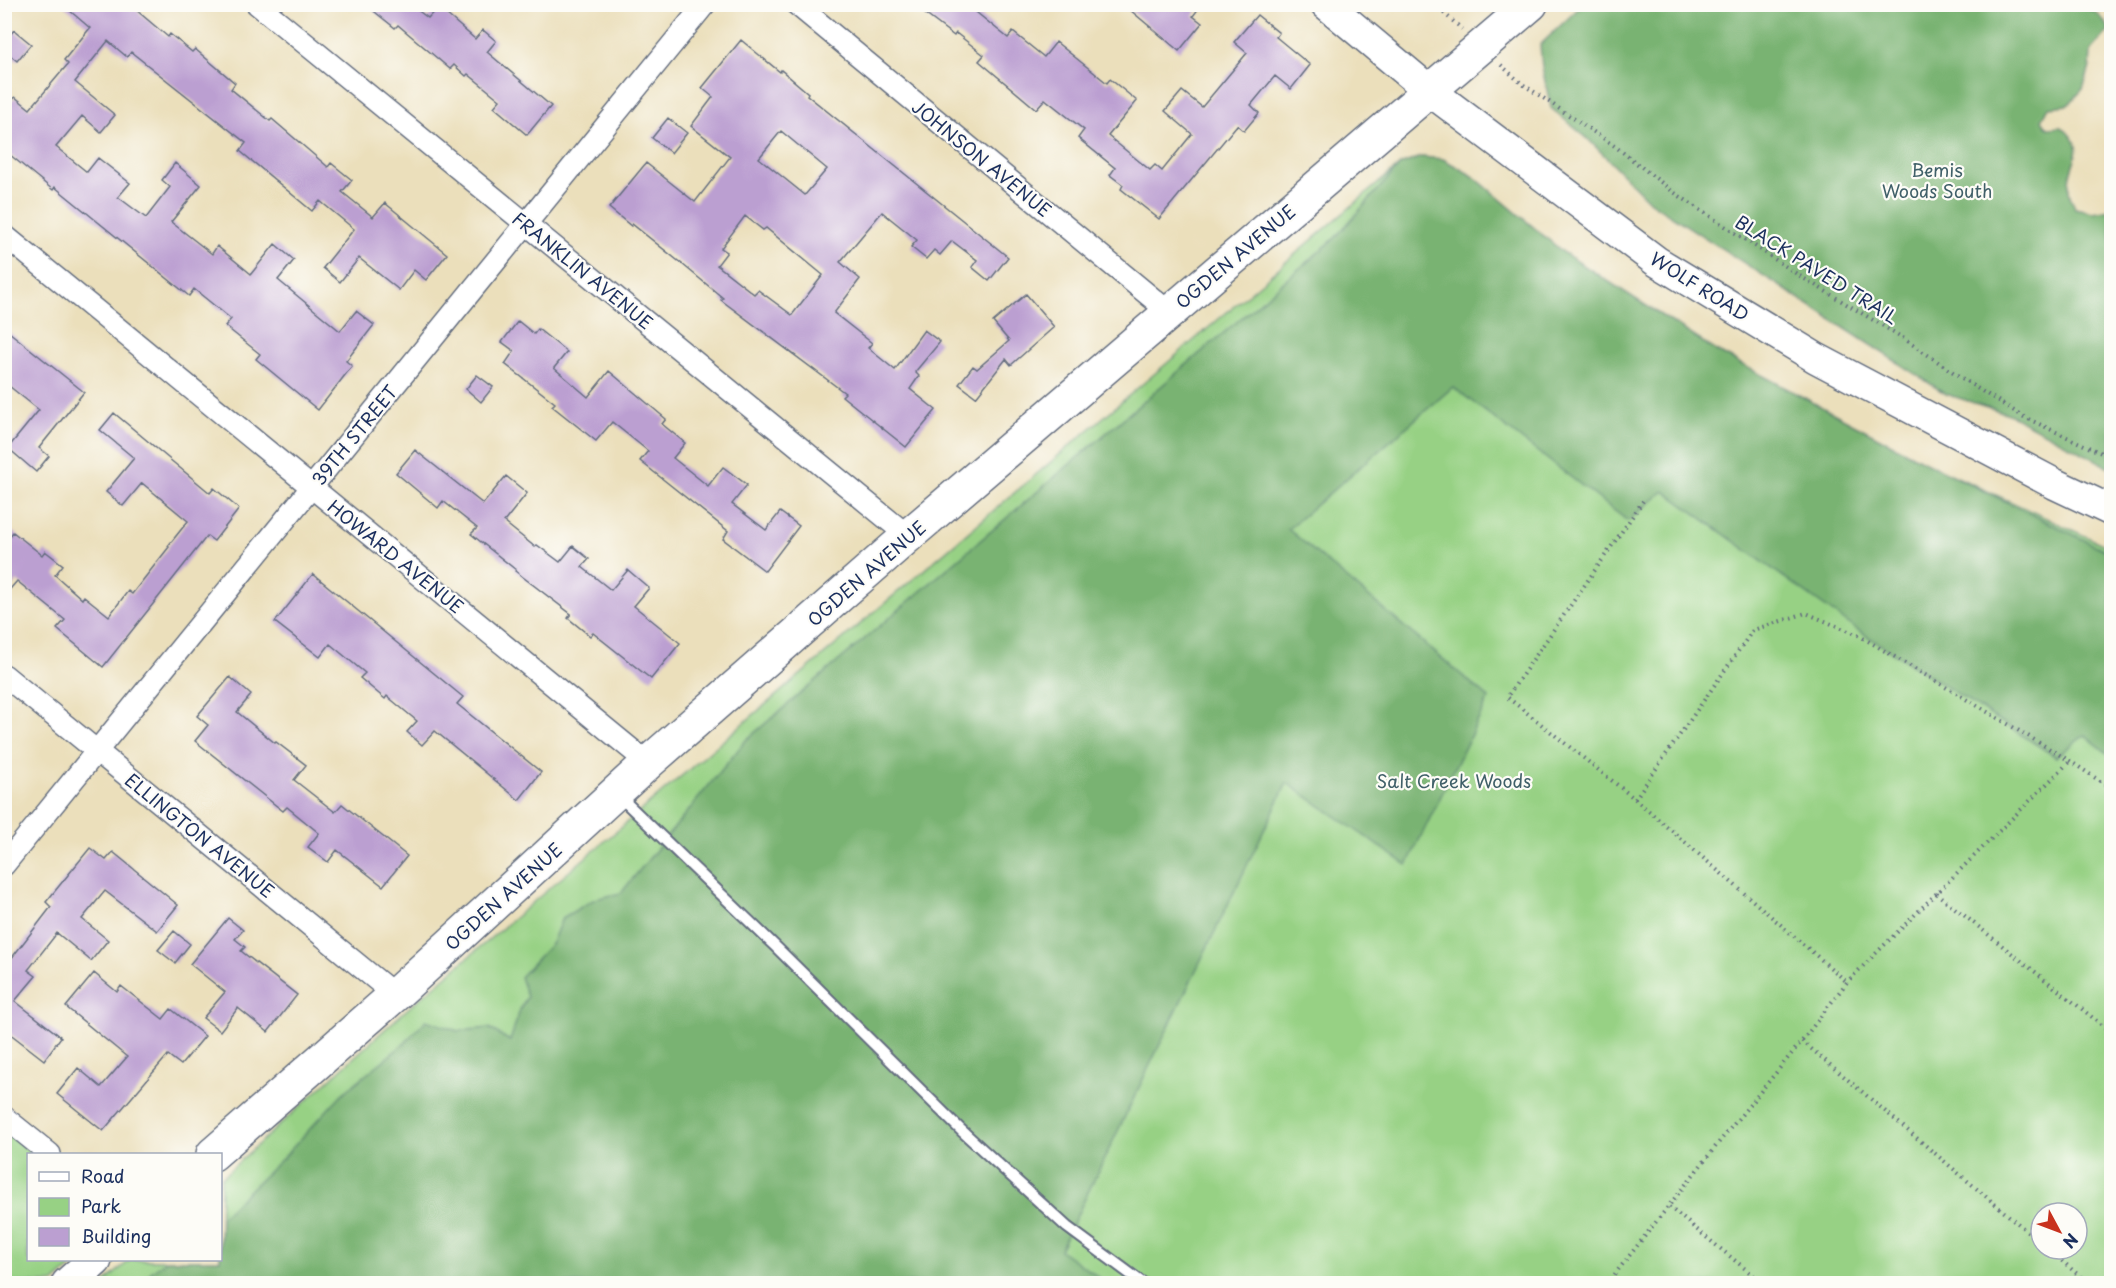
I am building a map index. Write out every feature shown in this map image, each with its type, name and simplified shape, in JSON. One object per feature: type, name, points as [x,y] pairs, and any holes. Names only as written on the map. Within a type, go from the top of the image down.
[{"type":"main road","name":"WOLF ROAD","points":[[1326,4],[1430,91],[1656,261],[1816,358],[2055,484],[2112,511]]},
{"type":"main road","name":"OGDEN AVENUE","points":[[215,1153],[395,995],[648,763],[908,536],[1531,4]]},
{"type":"main road","points":[[68,1284],[94,1261]]},
{"type":"street","name":"FRANKLIN AVENUE","points":[[257,4],[908,536]]},
{"type":"street","name":"39TH STREET","points":[[4,865],[705,4]]},
{"type":"street","name":"JOHNSON AVENUE","points":[[796,4],[1169,312]]},
{"type":"street","name":"HOWARD AVENUE","points":[[4,235],[648,763]]},
{"type":"street","name":"ELLINGTON AVENUE","points":[[4,675],[395,995]]},
{"type":"street","points":[[4,1117],[49,1153]]},
{"type":"lane","points":[[615,793],[962,1131],[1067,1227],[1144,1284]]},
{"type":"path","name":"BLACK PAVED TRAIL","points":[[1521,83],[1616,147],[1672,191],[1800,276],[1903,338],[2024,417],[2112,458]]},
{"type":"path","points":[[1643,501],[1507,697],[1635,799],[1846,982]]},
{"type":"path","points":[[1635,799],[1753,630],[1806,613],[1858,635],[2070,761],[2112,789]]},
{"type":"path","points":[[1607,1284],[1802,1041],[1846,982],[2070,761]]},
{"type":"path","points":[[1936,893],[2112,1033]]},
{"type":"path","points":[[1802,1041],[2029,1233]]},
{"type":"path","points":[[1670,1207],[1764,1284]]},
{"type":"path","points":[[2062,1261],[2089,1284]]},
{"type":"green space","name":"Bemis Woods South","points":[[1582,5],[2077,5],[2097,13],[2110,29],[2091,51],[2090,67],[2083,89],[2068,105],[2049,107],[2042,120],[2048,128],[2062,127],[2075,144],[2077,150],[2069,180],[2069,190],[2075,208],[2093,212],[2111,209],[2111,468],[2009,414],[1946,394],[1650,202],[1588,139],[1551,108],[1542,68],[1540,45]]},
{"type":"green space","name":"Salt Creek Woods","points":[[1421,157],[1443,159],[1473,176],[1564,253],[1718,352],[1927,463],[2111,548],[2111,1283],[103,1284],[129,1261],[222,1261],[222,1177],[405,1011],[1400,165]]},
{"type":"green space","points":[[1421,157],[1443,159],[1473,176],[1564,253],[1718,352],[1927,463],[2111,553],[2111,756],[2085,735],[2056,757],[1856,629],[1664,491],[1628,521],[1453,387],[1288,529],[1489,698],[1407,865],[1287,783],[1060,1250],[1107,1283],[141,1284],[152,1271],[166,1261],[222,1261],[222,1216],[284,1157],[342,1094],[405,1043],[426,1020],[458,1031],[489,1028],[510,1041],[521,1007],[527,997],[520,977],[552,943],[562,918],[595,899],[621,893],[746,740],[1334,239],[1400,165]]},
{"type":"green space","points":[[4,1130],[33,1153],[27,1153],[27,1261],[79,1261],[53,1283],[5,1283]]},
{"type":"building","points":[[62,4],[129,4],[168,37],[170,34],[192,52],[195,49],[235,83],[231,89],[270,121],[272,119],[328,167],[331,163],[352,180],[342,192],[373,217],[385,203],[447,254],[426,280],[414,270],[399,290],[359,258],[340,282],[323,268],[354,229],[320,201],[312,211],[240,151],[246,143],[131,52],[127,57],[108,41],[75,82],[115,115],[101,132],[82,116],[56,147],[87,172],[98,158],[130,183],[118,197],[146,218],[170,187],[162,180],[175,163],[201,185],[171,222],[212,254],[217,246],[251,274],[275,244],[294,260],[278,280],[340,331],[356,311],[374,325],[346,361],[352,366],[318,410],[256,359],[260,354],[225,326],[231,319],[194,289],[189,296],[55,187],[53,190],[4,150],[4,110],[15,97],[30,109],[68,64],[64,60],[90,28]]},
{"type":"building","points":[[365,4],[414,4],[412,6],[428,18],[438,7],[475,39],[483,30],[496,41],[487,52],[551,106],[527,135],[494,107],[500,100],[468,74],[466,76],[454,65],[450,69],[398,25],[395,28]]},
{"type":"building","points":[[912,4],[966,4],[1008,38],[1013,32],[1044,57],[1056,42],[1107,83],[1110,79],[1137,101],[1108,136],[1150,170],[1155,165],[1162,171],[1192,134],[1165,111],[1182,91],[1202,107],[1247,53],[1234,42],[1257,15],[1279,33],[1276,37],[1310,65],[1291,89],[1275,76],[1251,105],[1259,113],[1244,131],[1237,125],[1159,219],[1121,189],[1123,185],[1110,175],[1115,168],[1078,138],[1084,130],[1045,99],[1036,109],[979,61],[984,55],[956,33],[954,36]]},
{"type":"building","points":[[1123,4],[1202,4],[1193,16],[1202,23],[1179,51]]},
{"type":"building","points":[[14,30],[31,44],[17,61],[4,50],[4,42]]},
{"type":"building","points":[[741,40],[780,72],[781,70],[808,93],[807,95],[1008,257],[989,281],[972,267],[977,260],[952,241],[940,255],[934,250],[926,259],[911,247],[917,240],[882,212],[840,262],[860,279],[834,313],[872,343],[868,348],[895,370],[924,330],[940,342],[915,372],[919,376],[910,389],[936,410],[906,447],[842,396],[845,393],[721,300],[723,298],[682,264],[609,208],[646,163],[695,202],[730,157],[691,126],[713,97],[702,88]],"holes":[[[781,131],[827,169],[805,195],[759,158]],[[745,216],[763,230],[766,228],[823,275],[792,315],[758,290],[754,294],[717,265],[727,252],[721,248]]]},
{"type":"building","points":[[668,118],[687,133],[671,153],[652,138]]},
{"type":"building","points":[[1026,294],[1054,327],[1011,365],[1006,359],[976,397],[959,384],[973,366],[977,369],[1009,341],[993,322]]},
{"type":"building","points":[[518,321],[534,334],[538,329],[567,352],[554,368],[588,397],[609,371],[666,419],[662,424],[685,443],[673,458],[708,486],[723,467],[747,485],[732,504],[766,530],[780,512],[799,526],[765,571],[723,539],[728,531],[640,461],[648,451],[612,422],[596,441],[552,406],[555,403],[505,364],[514,351],[502,342]]},
{"type":"building","points":[[4,328],[84,392],[39,448],[49,456],[36,472],[8,448],[39,410],[4,382]]},
{"type":"building","points":[[477,375],[493,387],[481,402],[466,389]]},
{"type":"building","points":[[114,413],[210,493],[214,488],[239,509],[214,541],[207,536],[103,667],[57,629],[65,620],[17,581],[4,596],[4,543],[13,532],[42,555],[45,551],[63,565],[55,575],[82,599],[84,596],[109,616],[128,591],[132,594],[188,521],[142,483],[123,506],[106,492],[134,458],[100,430]]},
{"type":"building","points":[[415,450],[483,504],[506,476],[527,493],[504,522],[535,547],[537,545],[560,562],[573,546],[589,559],[582,567],[611,590],[628,570],[649,588],[634,606],[680,643],[651,679],[593,633],[590,636],[568,618],[571,614],[471,534],[477,528],[443,501],[438,508],[396,473]]},
{"type":"building","points":[[313,574],[463,697],[457,704],[541,772],[519,800],[435,731],[422,745],[407,732],[417,721],[387,696],[385,699],[360,678],[365,673],[330,644],[320,657],[275,622]]},
{"type":"building","points":[[230,677],[251,695],[237,712],[306,765],[294,780],[335,812],[342,804],[407,856],[383,886],[337,850],[328,862],[308,847],[319,833],[287,807],[283,811],[195,741],[208,725],[197,716]]},
{"type":"building","points":[[90,848],[106,860],[113,852],[178,905],[157,931],[105,891],[82,919],[108,940],[91,961],[57,933],[28,970],[36,976],[15,1001],[61,1037],[44,1060],[4,1029],[4,968],[51,907],[46,902]]},
{"type":"building","points":[[228,918],[243,930],[235,939],[245,947],[241,951],[297,995],[268,1032],[238,1008],[220,1031],[203,1018],[225,992],[190,964]]},
{"type":"building","points":[[174,931],[190,944],[175,963],[158,950]]},
{"type":"building","points":[[94,973],[117,992],[121,986],[163,1019],[171,1009],[205,1036],[181,1065],[168,1055],[103,1131],[57,1094],[78,1068],[101,1087],[127,1057],[66,1007]]}]
